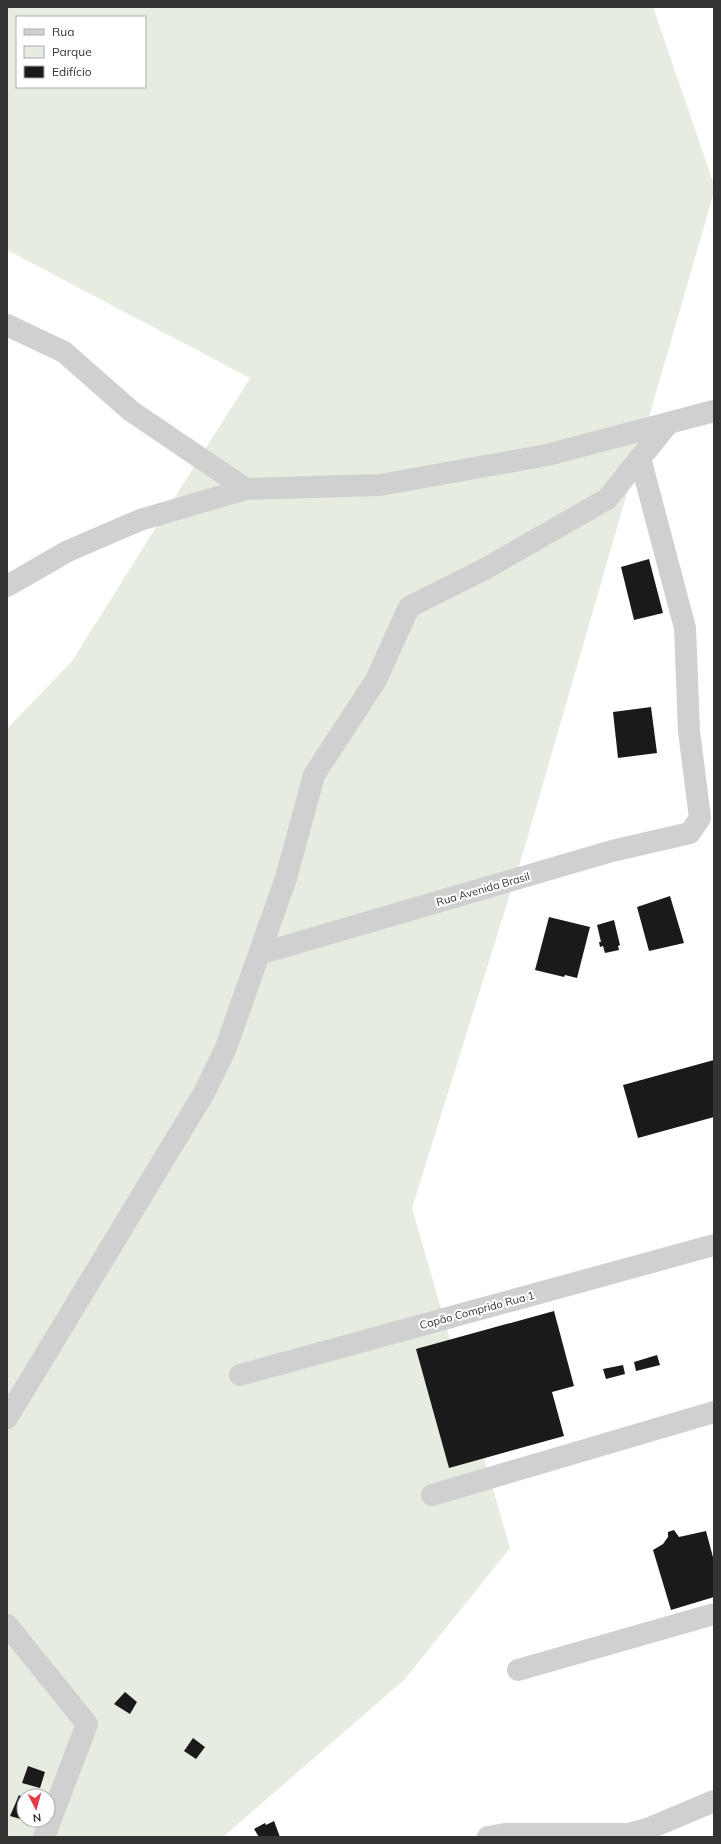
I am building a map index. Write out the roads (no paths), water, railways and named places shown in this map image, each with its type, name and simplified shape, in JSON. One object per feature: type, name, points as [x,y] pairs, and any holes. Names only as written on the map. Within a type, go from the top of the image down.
[{"type":"street","points":[[7,325],[64,352],[131,411],[246,489]]},
{"type":"street","points":[[7,586],[68,551],[140,520],[246,489],[380,485],[547,456],[667,425],[714,411]]},
{"type":"street","points":[[7,1418],[204,1093],[225,1050],[286,878],[314,775],[376,680],[409,607],[483,570],[607,500],[667,425]]},
{"type":"street","name":"Rua Avenida Brasil","points":[[259,954],[612,851],[690,833],[700,818],[689,731],[685,628],[640,458]]},
{"type":"street","name":"Capão Comprido Rua 1","points":[[240,1375],[714,1245]]},
{"type":"street","points":[[432,1495],[714,1412]]},
{"type":"street","points":[[518,1670],[714,1614]]},
{"type":"street","points":[[7,1625],[87,1724],[44,1837]]},
{"type":"street","points":[[488,1837],[505,1834],[628,1834],[650,1828],[714,1801]]}]
